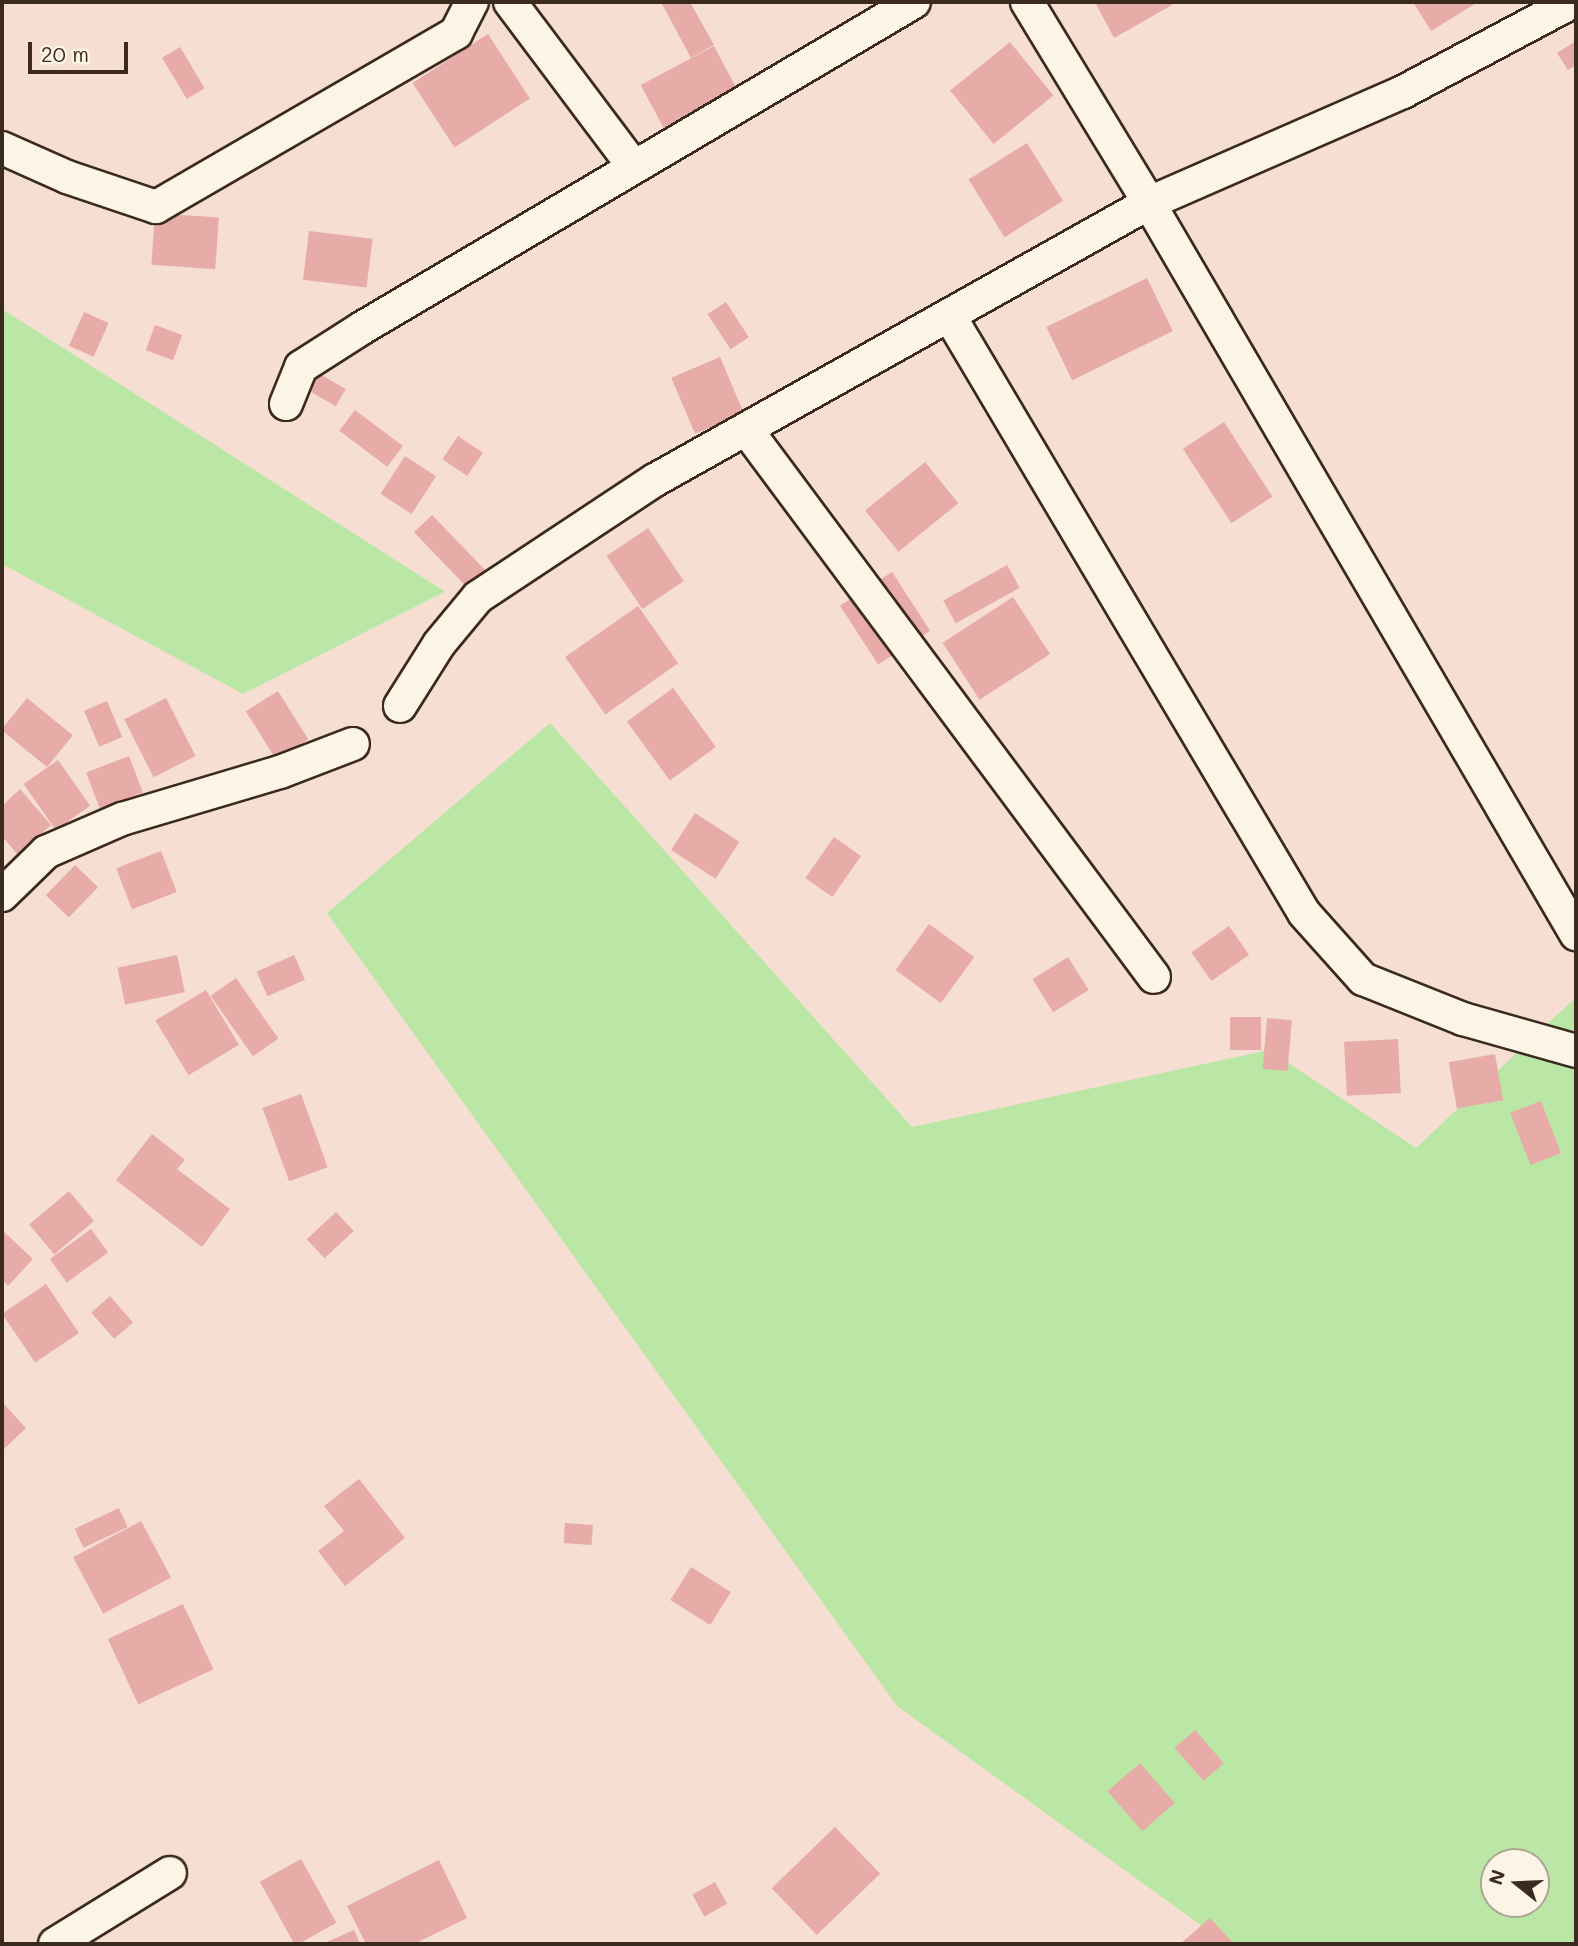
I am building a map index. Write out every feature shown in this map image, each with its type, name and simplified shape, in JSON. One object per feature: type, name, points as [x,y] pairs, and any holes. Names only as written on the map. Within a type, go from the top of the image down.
[{"type":"street","points":[[2,148],[67,177],[156,207],[456,33],[472,2]]},
{"type":"street","points":[[510,2],[633,166]]},
{"type":"street","points":[[286,404],[301,367],[633,166],[914,2]]},
{"type":"street","points":[[1027,2],[1149,203],[1576,934]]},
{"type":"street","points":[[400,706],[439,644],[478,597],[655,480],[1149,203],[1403,92],[1572,2]]},
{"type":"street","points":[[949,315],[1304,913],[1363,979],[1463,1019],[1576,1051]]},
{"type":"street","points":[[746,429],[1154,977]]},
{"type":"street","points":[[2,895],[46,852],[109,825],[354,744]]},
{"type":"street","points":[[55,1944],[170,1873]]},
{"type":"green space","points":[[2,309],[444,592],[243,694],[2,564]]},
{"type":"green space","points":[[550,723],[912,1127],[1269,1050],[1416,1148],[1576,997],[1576,1944],[1227,1944],[897,1706],[327,913]]},
{"type":"building","points":[[690,2],[714,45],[691,58],[662,4]]},
{"type":"building","points":[[1095,2],[1171,2],[1172,5],[1114,38]]},
{"type":"building","points":[[1413,2],[1478,2],[1431,31]]},
{"type":"building","points":[[488,34],[530,99],[454,148],[413,83]]},
{"type":"building","points":[[1576,41],[1576,65],[1568,70],[1557,53]]},
{"type":"building","points":[[1010,42],[1053,96],[994,144],[950,90]]},
{"type":"building","points":[[714,46],[740,95],[667,134],[641,85]]},
{"type":"building","points":[[180,47],[205,88],[187,99],[162,58]]},
{"type":"building","points":[[1027,143],[1063,201],[1005,237],[968,180]]},
{"type":"building","points":[[155,213],[219,217],[215,269],[151,265]]},
{"type":"building","points":[[309,231],[373,239],[367,287],[303,280]]},
{"type":"building","points":[[1147,278],[1173,331],[1072,380],[1046,327]]},
{"type":"building","points":[[726,302],[749,337],[730,349],[708,314]]},
{"type":"building","points":[[84,312],[109,323],[94,357],[69,346]]},
{"type":"building","points":[[155,325],[182,335],[173,360],[146,350]]},
{"type":"building","points":[[720,357],[744,413],[695,434],[671,378]]},
{"type":"building","points":[[318,373],[346,389],[336,406],[308,390]]},
{"type":"building","points":[[355,410],[403,446],[387,467],[339,431]]},
{"type":"building","points":[[1224,422],[1272,497],[1231,523],[1183,449]]},
{"type":"building","points":[[458,436],[483,453],[467,476],[442,459]]},
{"type":"building","points":[[405,456],[436,476],[412,514],[380,494]]},
{"type":"building","points":[[925,462],[958,503],[899,552],[865,510]]},
{"type":"building","points":[[432,515],[488,573],[470,591],[414,532]]},
{"type":"building","points":[[648,528],[684,581],[642,609],[607,556]]},
{"type":"building","points":[[1007,565],[1020,588],[956,623],[943,600]]},
{"type":"building","points":[[892,572],[930,631],[878,664],[840,606]]},
{"type":"building","points":[[1013,597],[1050,654],[980,700],[943,643]]},
{"type":"building","points":[[638,606],[678,663],[605,714],[565,657]]},
{"type":"building","points":[[673,688],[716,747],[670,781],[627,722]]},
{"type":"building","points":[[278,691],[308,739],[276,759],[246,711]]},
{"type":"building","points":[[27,698],[73,735],[47,767],[2,731]]},
{"type":"building","points":[[166,698],[196,756],[154,777],[124,719]]},
{"type":"building","points":[[107,701],[122,737],[99,747],[84,711]]},
{"type":"building","points":[[129,756],[143,792],[100,809],[86,772]]},
{"type":"building","points":[[58,760],[90,806],[56,830],[24,784]]},
{"type":"building","points":[[20,789],[51,825],[18,855],[2,836],[2,806]]},
{"type":"building","points":[[695,813],[739,842],[715,879],[671,850]]},
{"type":"building","points":[[834,837],[861,856],[832,897],[805,878]]},
{"type":"building","points":[[161,851],[177,892],[132,909],[116,868]]},
{"type":"building","points":[[75,865],[98,887],[69,917],[46,895]]},
{"type":"building","points":[[929,924],[974,957],[941,1003],[895,970]]},
{"type":"building","points":[[1229,926],[1249,955],[1211,981],[1191,952]]},
{"type":"building","points":[[177,955],[185,992],[125,1005],[117,968]]},
{"type":"building","points":[[294,955],[305,980],[268,996],[257,972]]},
{"type":"building","points":[[1068,957],[1089,990],[1053,1012],[1032,979]]},
{"type":"building","points":[[236,978],[278,1039],[253,1056],[211,996]]},
{"type":"building","points":[[206,990],[239,1045],[188,1075],[155,1020]]},
{"type":"building","points":[[1230,1017],[1261,1017],[1261,1050],[1230,1050]]},
{"type":"building","points":[[1267,1018],[1292,1020],[1287,1071],[1263,1069]]},
{"type":"building","points":[[1398,1039],[1401,1093],[1347,1096],[1344,1042]]},
{"type":"building","points":[[1495,1054],[1503,1100],[1457,1108],[1449,1062]]},
{"type":"building","points":[[301,1094],[328,1167],[289,1181],[262,1108]]},
{"type":"building","points":[[1541,1101],[1561,1153],[1530,1165],[1510,1113]]},
{"type":"building","points":[[152,1134],[185,1160],[177,1169],[230,1209],[202,1247],[116,1180]]},
{"type":"building","points":[[69,1191],[94,1221],[54,1254],[29,1224]]},
{"type":"building","points":[[336,1212],[354,1231],[324,1258],[307,1239]]},
{"type":"building","points":[[91,1229],[108,1252],[67,1282],[50,1259]]},
{"type":"building","points":[[2,1230],[33,1259],[8,1286],[2,1279]]},
{"type":"building","points":[[46,1284],[79,1333],[35,1363],[2,1314]]},
{"type":"building","points":[[110,1296],[133,1322],[114,1339],[91,1312]]},
{"type":"building","points":[[2,1402],[26,1428],[2,1451]]},
{"type":"building","points":[[359,1479],[405,1538],[345,1586],[318,1551],[344,1531],[324,1506]]},
{"type":"building","points":[[119,1508],[128,1527],[83,1548],[75,1529]]},
{"type":"building","points":[[141,1521],[171,1578],[103,1614],[73,1557]]},
{"type":"building","points":[[565,1523],[593,1525],[592,1545],[564,1543]]},
{"type":"building","points":[[691,1567],[731,1592],[710,1625],[670,1600]]},
{"type":"building","points":[[183,1604],[213,1669],[138,1704],[108,1639]]},
{"type":"building","points":[[1195,1730],[1224,1763],[1203,1781],[1175,1748]]},
{"type":"building","points":[[1140,1763],[1175,1803],[1142,1831],[1108,1791]]},
{"type":"building","points":[[835,1827],[880,1874],[817,1935],[772,1888]]},
{"type":"building","points":[[301,1859],[336,1923],[294,1944],[260,1882]]},
{"type":"building","points":[[439,1860],[467,1918],[414,1944],[366,1944],[347,1906]]},
{"type":"building","points":[[715,1882],[727,1904],[704,1916],[692,1895]]},
{"type":"building","points":[[1210,1918],[1233,1943],[1180,1944]]},
{"type":"building","points":[[354,1930],[360,1944],[322,1944]]}]
